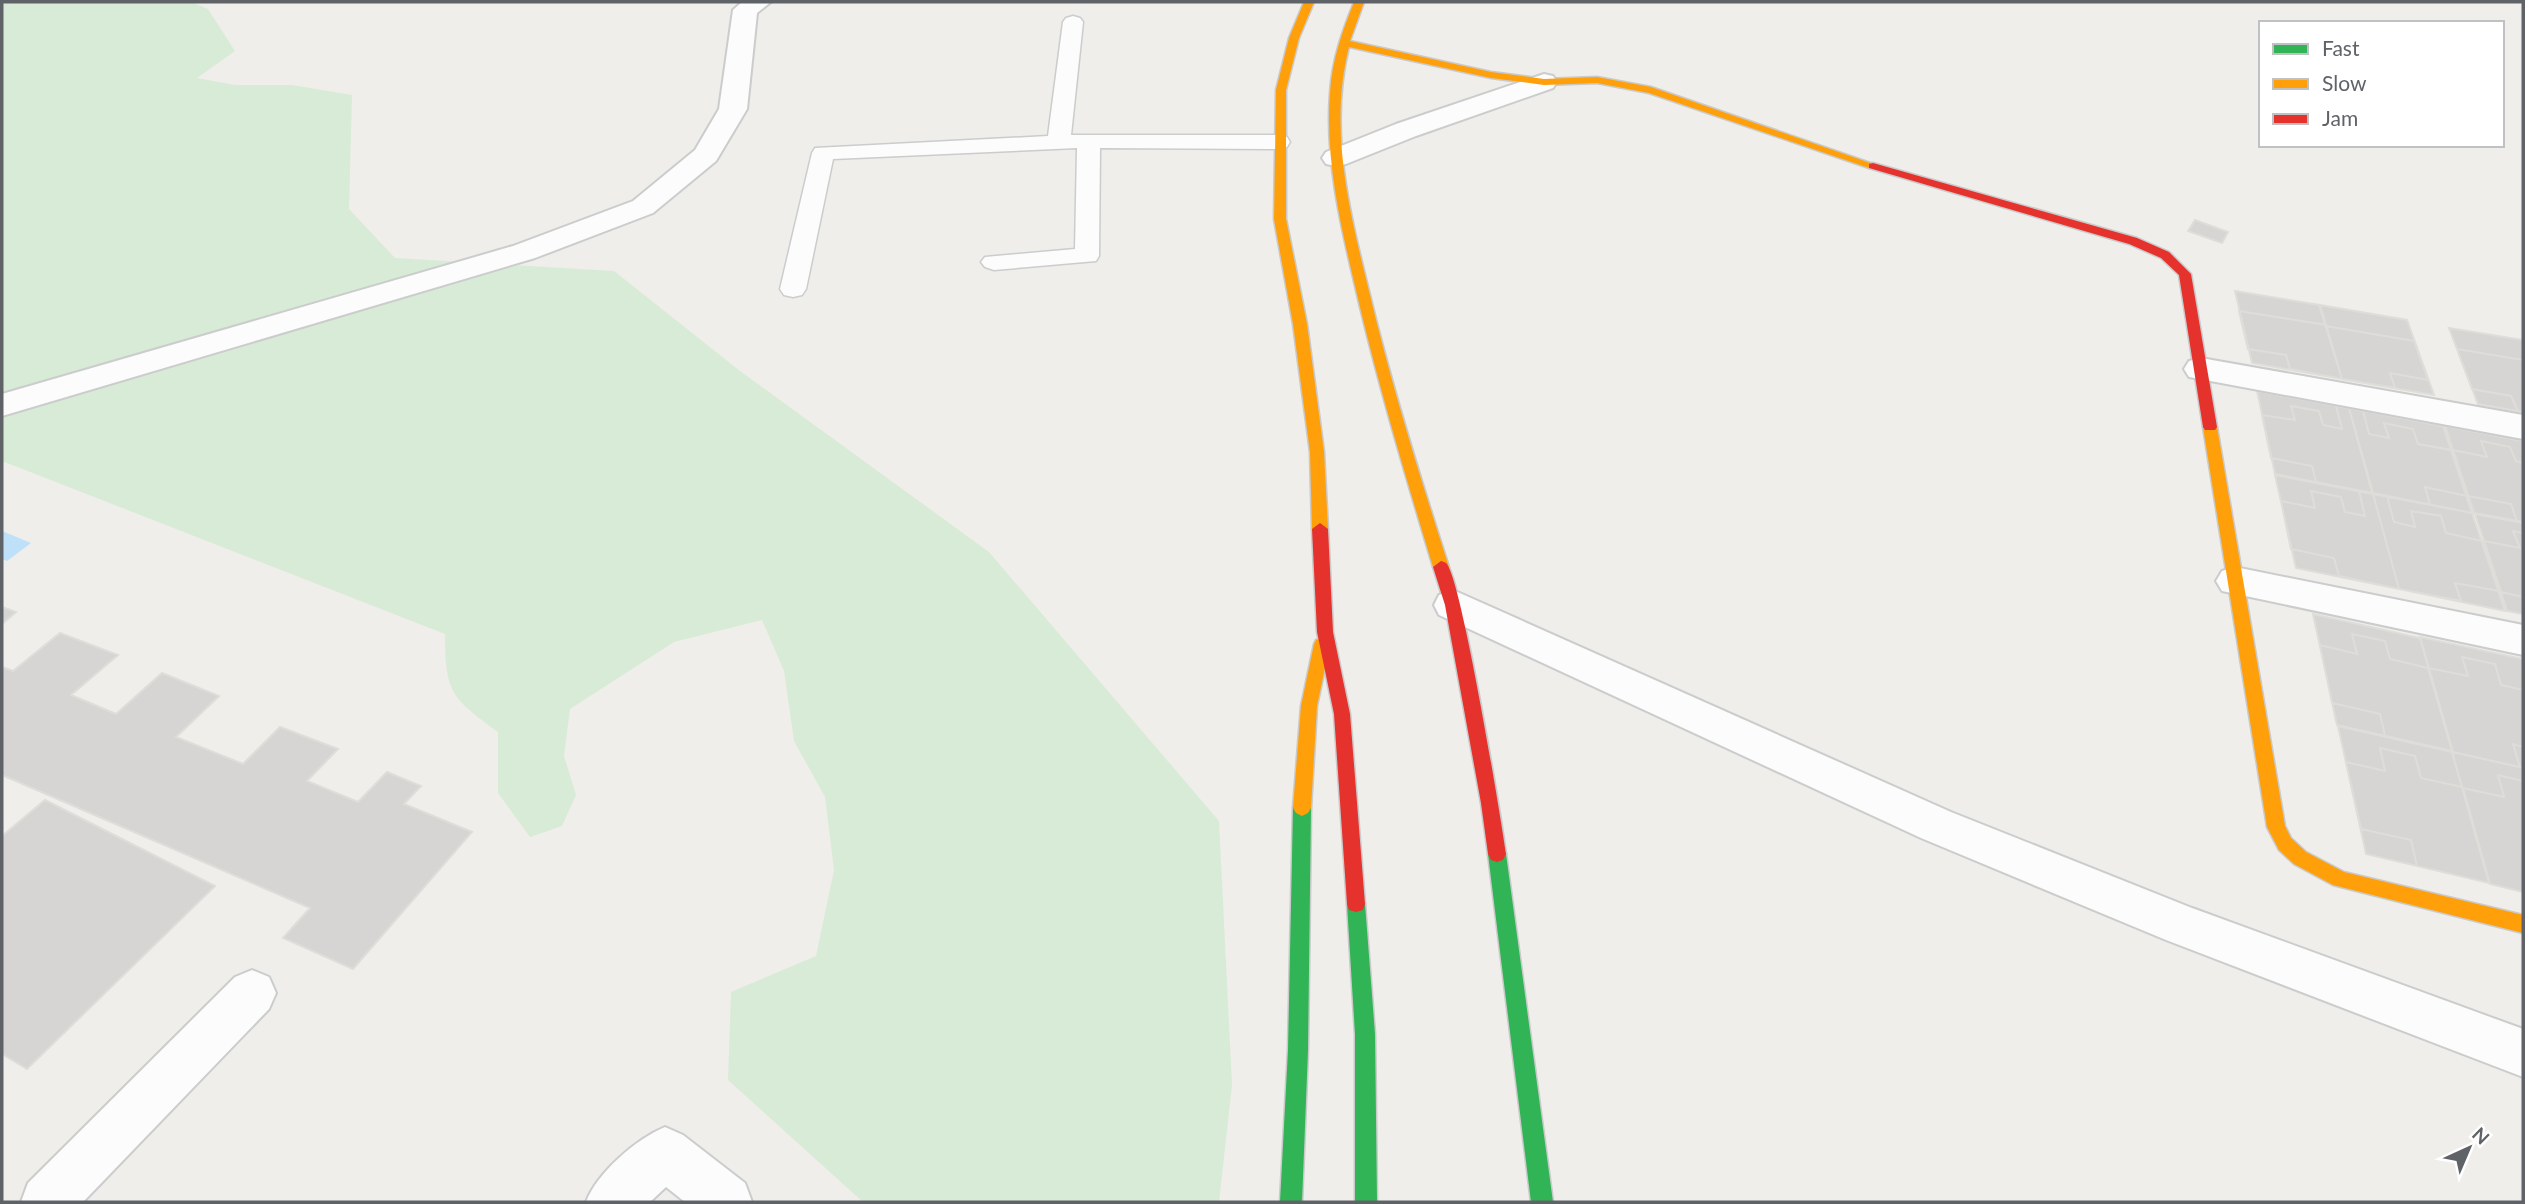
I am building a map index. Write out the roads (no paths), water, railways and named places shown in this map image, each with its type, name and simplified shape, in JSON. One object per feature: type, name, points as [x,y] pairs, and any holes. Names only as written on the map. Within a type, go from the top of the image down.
[{"type":"main road","points":[[1309,2],[1293,38],[1281,90],[1280,219],[1300,324],[1317,452],[1325,632],[1342,714],[1347,764],[1365,1034],[1366,1202]]},
{"type":"main road","points":[[1359,2],[1343,43],[1335,94],[1336,158],[1343,210],[1371,328],[1406,455],[1453,605],[1490,803],[1542,1202]]},
{"type":"main road","points":[[1343,43],[1440,66],[1544,82],[1597,80],[1651,90],[1875,167],[2150,247],[2171,260],[2185,274],[2276,827],[2285,844],[2300,858],[2340,879],[2523,924]]},
{"type":"main road","points":[[1291,1202],[1298,1088],[1305,754],[1314,670],[1325,632]]},
{"type":"street","points":[[2,405],[523,252],[643,207],[706,155],[733,109],[745,10],[758,2]]},
{"type":"street","points":[[1336,158],[1406,130],[1544,82]]},
{"type":"street","points":[[2201,369],[2523,427]]},
{"type":"street","points":[[2235,581],[2523,640]]},
{"type":"street","points":[[1453,605],[1936,825],[2182,925],[2523,1053]]},
{"type":"street","points":[[47,1202],[252,993]]},
{"type":"street","points":[[612,1202],[665,1153],[726,1202]]},
{"type":"lane","points":[[1059,143],[1073,22]]},
{"type":"lane","points":[[994,262],[1087,256],[1089,141]]},
{"type":"lane","points":[[793,289],[823,153],[1089,141],[1279,142]]},
{"type":"water","points":[[2,531],[31,543],[7,561],[2,559]]}]
